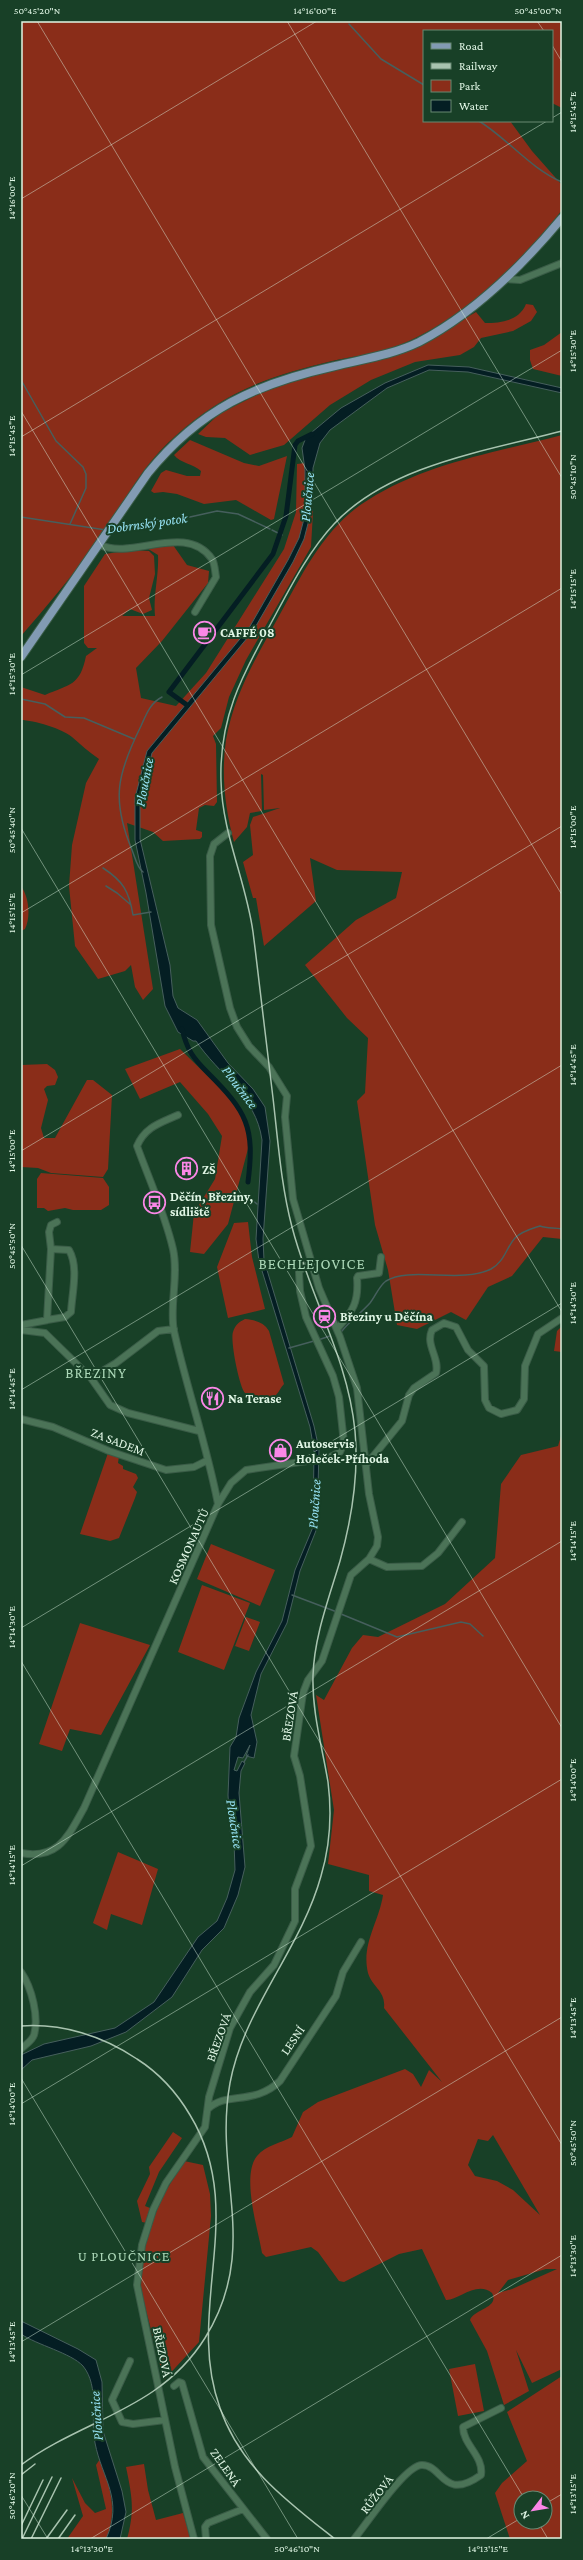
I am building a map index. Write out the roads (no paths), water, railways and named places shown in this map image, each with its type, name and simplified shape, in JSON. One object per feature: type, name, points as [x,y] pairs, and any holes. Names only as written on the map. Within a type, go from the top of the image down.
[{"type":"main road","points":[[21,657],[148,473],[166,450],[229,402],[270,383],[333,366],[387,355],[418,342],[460,317],[505,279],[562,218]]},
{"type":"street","points":[[505,279],[520,280],[537,275],[562,263]]},
{"type":"street","points":[[100,544],[115,549],[179,542],[192,544],[203,550],[213,560],[216,577],[195,612]]},
{"type":"street","name":"BŘEZOVÁ","points":[[194,2539],[165,2420],[137,2285],[142,2245],[153,2210],[166,2183],[182,2158],[201,2136],[230,2028],[250,1992],[277,1961],[295,1922],[295,1889],[300,1871],[311,1846],[300,1776],[294,1756],[303,1693],[308,1680],[322,1661],[351,1575],[368,1559],[377,1546],[378,1529],[369,1494],[357,1388],[311,1263],[290,1186],[285,1117],[287,1096],[269,1067],[242,1038],[237,1027],[230,1008],[211,925],[210,856],[214,844],[228,833]]},
{"type":"street","name":"KOSMONAUTŮ","points":[[21,1853],[40,1855],[52,1851],[70,1833],[84,1808],[218,1504],[215,1487],[174,1329],[176,1277],[173,1249],[137,1146],[142,1135],[149,1128],[178,1115]]},
{"type":"street","points":[[48,1320],[49,1259],[51,1249],[49,1232],[51,1225],[57,1222]]},
{"type":"street","points":[[21,1325],[65,1317],[71,1312],[74,1272],[72,1256],[69,1250],[51,1249]]},
{"type":"street","points":[[336,1329],[346,1318],[358,1298],[358,1276],[379,1273],[382,1268],[381,1256]]},
{"type":"street","points":[[218,1504],[226,1489],[243,1472],[252,1468],[328,1458],[340,1452],[344,1436],[336,1386],[316,1341],[303,1306],[298,1281],[301,1268],[311,1263]]},
{"type":"street","points":[[366,1466],[402,1421],[412,1392],[436,1373],[436,1360],[430,1342],[432,1330],[444,1323],[456,1327],[468,1350],[484,1366],[485,1400],[489,1408],[494,1413],[505,1414],[517,1410],[524,1399],[525,1366],[538,1334],[562,1318]]},
{"type":"street","points":[[91,1378],[116,1363],[158,1331],[174,1329]]},
{"type":"street","points":[[21,1330],[45,1333],[91,1378],[110,1405],[128,1413],[200,1431]]},
{"type":"street","name":"ZA SADEM","points":[[21,1419],[53,1427],[109,1451],[166,1470],[194,1467],[208,1460]]},
{"type":"street","points":[[215,1487],[226,1489]]},
{"type":"street","points":[[368,1559],[387,1567],[422,1566],[438,1553],[462,1522]]},
{"type":"street","name":"LESNÍ","points":[[208,2109],[222,2100],[234,2100],[257,2096],[273,2088],[280,2082],[336,1996],[345,1968],[361,1942]]},
{"type":"street","points":[[21,1972],[32,2000],[35,2023],[32,2039],[21,2049]]},
{"type":"street","points":[[130,2361],[112,2400],[122,2422],[134,2424],[165,2420]]},
{"type":"street","name":"ZELENÁ","points":[[174,2386],[179,2382],[182,2383],[203,2457],[267,2539]]},
{"type":"street","name":"RŮŽOVÁ","points":[[354,2539],[397,2482],[416,2467],[422,2465],[430,2468],[446,2482],[454,2484],[467,2483],[481,2475],[482,2468],[477,2456],[465,2440],[463,2427],[501,2408]]},
{"type":"street","points":[[206,2539],[205,2527],[208,2523],[243,2509]]},
{"type":"water","name":"Ploučnice","points":[[428,365],[469,367],[562,388],[562,393],[468,372],[429,370],[387,388],[330,430],[320,443],[313,468],[313,497],[310,516],[304,539],[293,562],[253,631],[152,753],[140,799],[140,839],[170,965],[173,996],[178,1008],[197,1020],[228,1063],[253,1089],[265,1107],[270,1141],[263,1239],[264,1260],[314,1426],[319,1449],[317,1528],[300,1571],[287,1623],[261,1674],[251,1715],[257,1742],[254,1758],[246,1756],[250,1745],[243,1758],[238,1757],[234,1770],[237,1771],[242,1761],[245,1763],[241,1771],[239,1793],[245,1867],[238,1895],[224,1928],[202,1950],[172,1997],[126,2032],[91,2046],[32,2060],[21,2070],[21,2055],[44,2044],[115,2028],[154,2002],[198,1937],[217,1921],[227,1898],[235,1870],[234,1841],[230,1831],[228,1795],[230,1747],[236,1737],[239,1718],[256,1672],[282,1621],[295,1570],[313,1527],[314,1450],[310,1427],[259,1261],[256,1239],[262,1140],[258,1124],[244,1098],[196,1041],[193,1041],[178,1032],[165,1006],[146,893],[135,840],[135,798],[147,751],[249,628],[299,538],[305,515],[305,470],[302,448],[306,437],[341,408],[385,383]]},
{"type":"water","name":"Ploučnice","points":[[21,2321],[78,2349],[96,2360],[102,2382],[103,2431],[122,2491],[126,2512],[120,2539],[106,2539],[111,2525],[113,2512],[112,2501],[95,2443],[93,2393],[88,2374],[78,2361],[21,2334]]},
{"type":"waterway","points":[[349,24],[381,59],[423,84]]},
{"type":"waterway","points":[[481,122],[500,136],[540,170],[562,182]]},
{"type":"waterway","points":[[21,380],[56,441],[83,467],[86,474],[86,488],[70,524]]},
{"type":"waterway","name":"Dobrnský potok","points":[[187,705],[169,692],[273,554],[286,516],[295,445],[298,441],[312,434]]},
{"type":"waterway","name":"Dobrnský potok","points":[[112,531],[131,528],[151,520],[181,519],[217,511],[238,514],[270,529]]},
{"type":"waterway","name":"Dobrnský potok","points":[[21,517],[106,530]]},
{"type":"waterway","name":"Dobrnský potok","points":[[272,530],[282,535]]},
{"type":"waterway","name":"Dobrnský potok","points":[[143,872],[138,865],[125,832],[119,801],[120,787],[122,773],[133,743],[151,706],[162,697]]},
{"type":"waterway","points":[[21,699],[45,704],[65,717],[84,718],[134,739]]},
{"type":"waterway","points":[[103,868],[116,877],[124,887],[133,915],[151,912]]},
{"type":"waterway","points":[[106,886],[131,905]]},
{"type":"waterway","name":"Ploučnice","points":[[182,1029],[188,1048],[194,1058],[232,1099],[240,1110],[249,1134],[250,1163],[248,1182]]},
{"type":"waterway","points":[[245,1194],[257,1204]]},
{"type":"waterway","points":[[342,1331],[370,1303],[386,1281],[396,1277],[408,1275],[466,1275],[479,1273],[496,1266],[515,1238],[524,1232],[540,1226],[562,1229]]},
{"type":"waterway","points":[[318,1340],[330,1336]]},
{"type":"waterway","points":[[289,1348],[314,1341]]},
{"type":"waterway","points":[[292,1595],[337,1612]]},
{"type":"waterway","points":[[341,1614],[397,1637],[461,1622],[470,1624],[483,1636]]},
{"type":"waterway","points":[[244,1762],[248,1755]]},
{"type":"railway","points":[[21,2465],[45,2449],[143,2398],[166,2382],[187,2362],[205,2338],[221,2305],[230,2273],[233,2242],[226,2117],[230,2083],[237,2056],[247,2029],[300,1929],[312,1903],[324,1865],[328,1842],[330,1818],[328,1782],[314,1703],[313,1676],[319,1632],[340,1561],[354,1496],[356,1464],[355,1431],[345,1378],[328,1328],[308,1278],[292,1227],[285,1195],[250,913],[225,819],[222,800],[221,759],[228,718],[241,681],[299,572],[324,535],[356,504],[382,487],[410,474],[440,463],[562,431]]},
{"type":"railway","points":[[21,2026],[67,2029],[96,2038],[124,2051],[160,2077],[173,2091],[190,2115],[207,2151],[215,2188],[216,2224],[208,2334],[211,2371],[220,2408],[229,2429],[240,2448],[267,2482],[283,2497],[335,2539]]},
{"type":"railway","points":[[21,2475],[35,2464]]},
{"type":"railway","points":[[22,2539],[52,2477]]},
{"type":"railway","points":[[31,2539],[61,2478]]},
{"type":"railway","points":[[21,2526],[43,2480]]},
{"type":"railway","points":[[46,2539],[67,2510]]},
{"type":"railway","points":[[58,2539],[75,2515]]},
{"type":"place","name":"CAFFÉ 08","points":[[204,632]]},
{"type":"place","name":"ZŠ","points":[[186,1169]]},
{"type":"place","name":"Děčín, Březiny, sídliště","points":[[155,1203]]},
{"type":"place","name":"Březiny u Děčína","points":[[325,1316]]},
{"type":"place","name":"Na Terase","points":[[212,1398]]},
{"type":"place","name":"Autoservis Holeček-Příhoda","points":[[281,1450]]},
{"type":"district","name":"BECHLEJOVICE","points":[[312,1264]]},
{"type":"district","name":"BŘEZINY","points":[[96,1373]]},
{"type":"district","name":"U PLOUČNICE","points":[[124,2256]]}]
